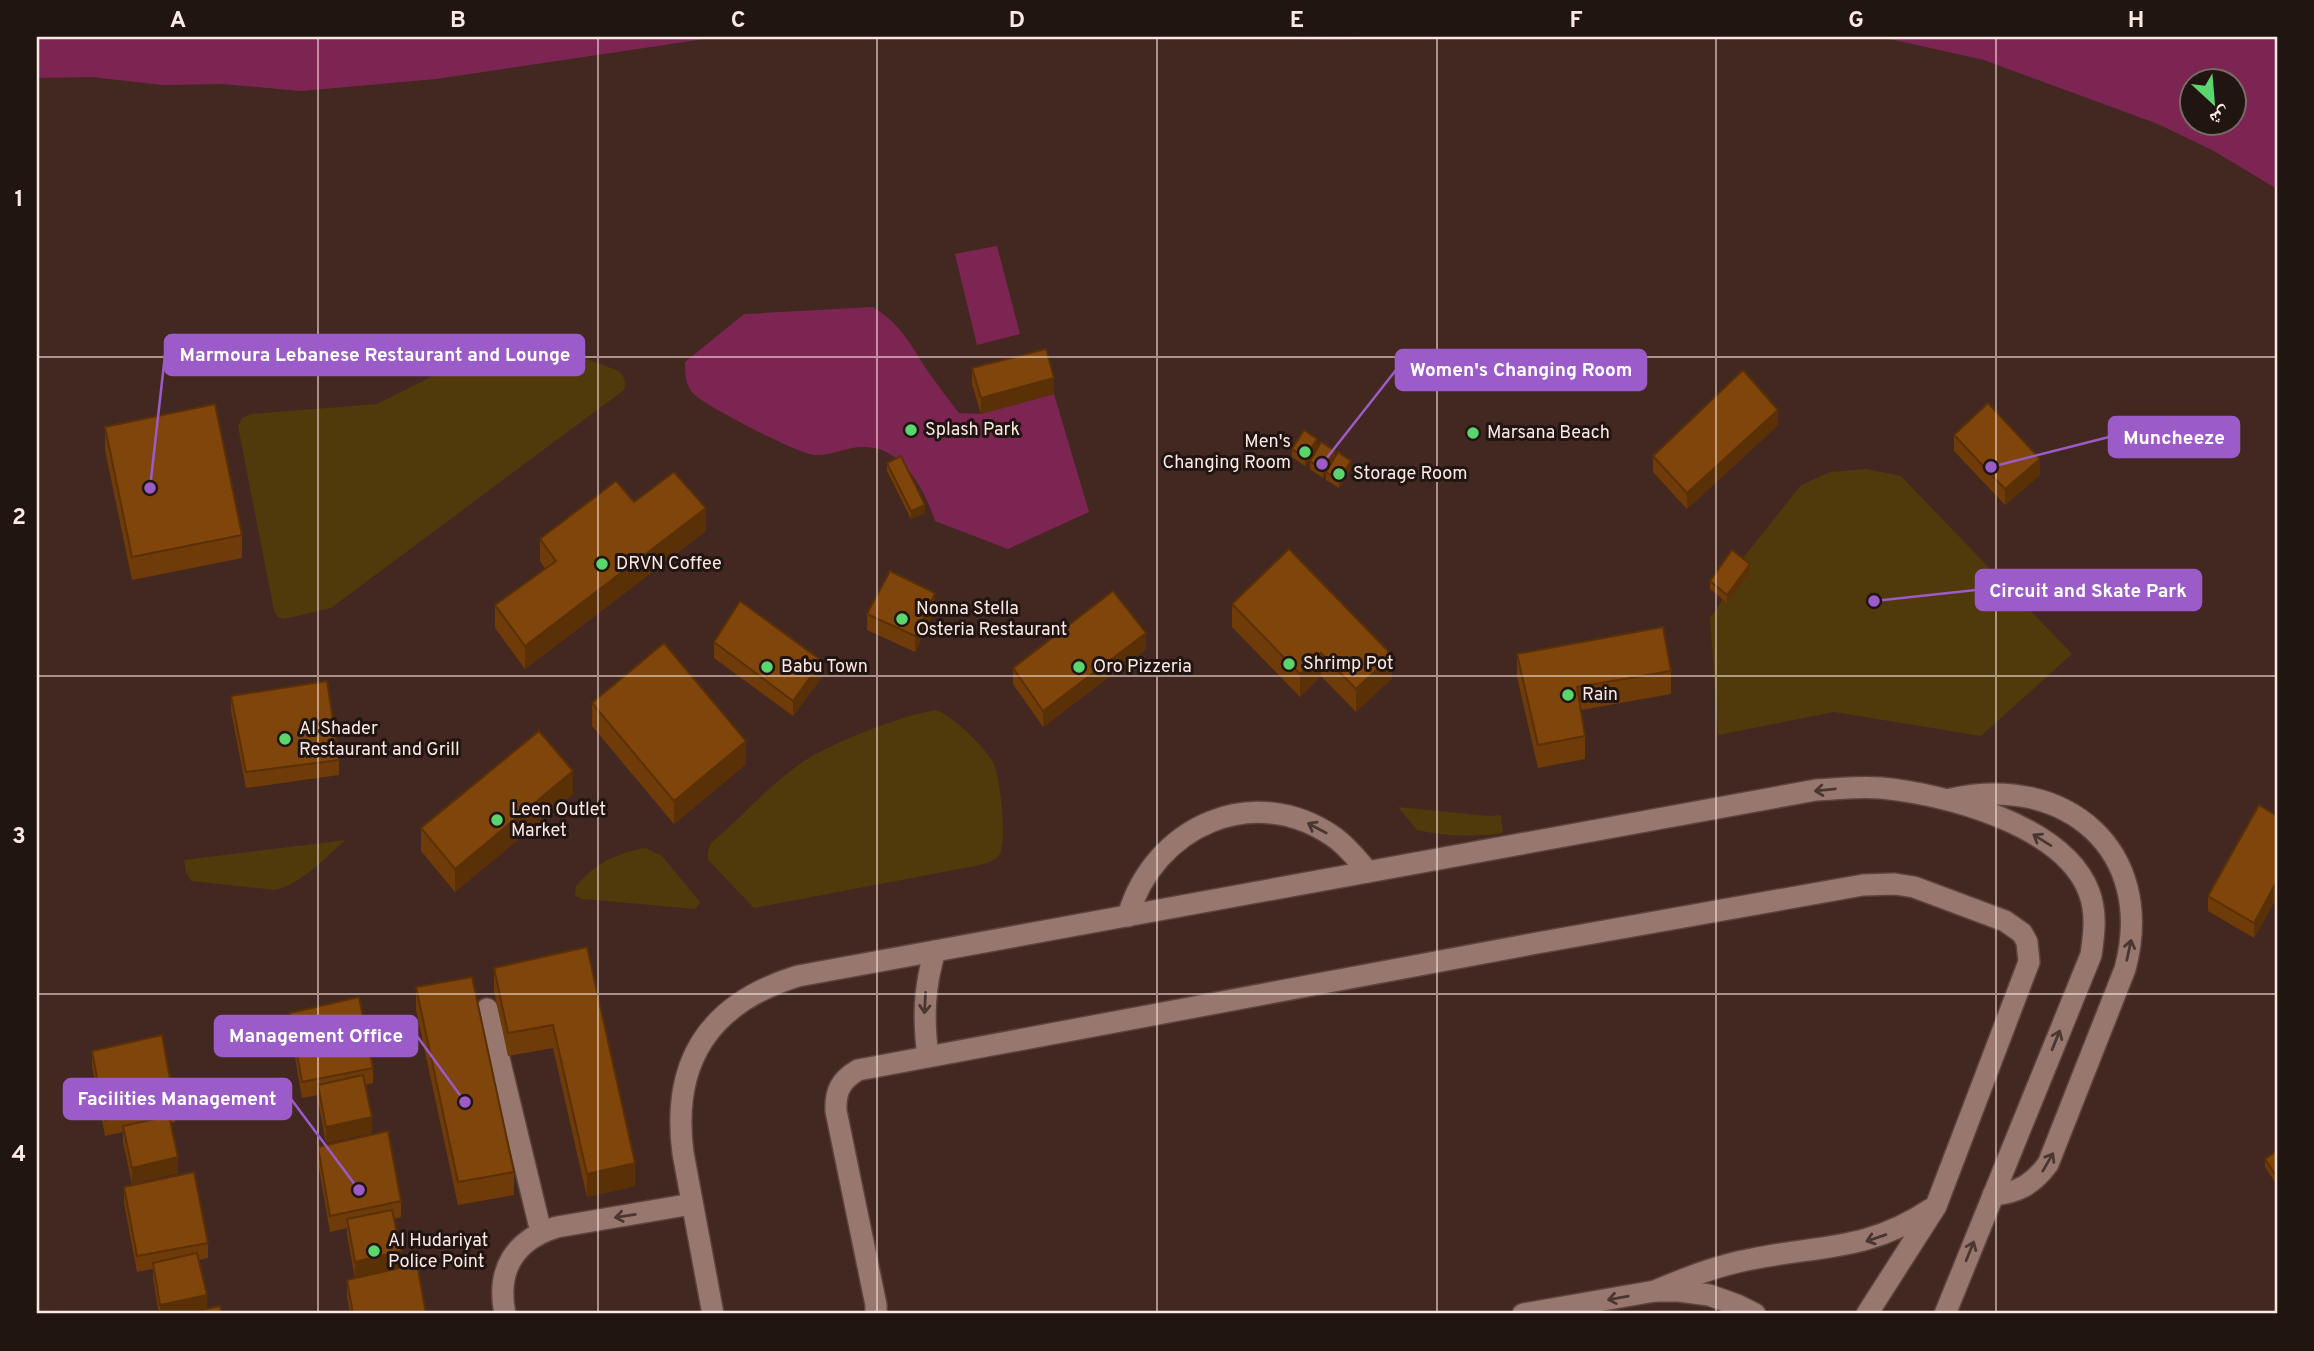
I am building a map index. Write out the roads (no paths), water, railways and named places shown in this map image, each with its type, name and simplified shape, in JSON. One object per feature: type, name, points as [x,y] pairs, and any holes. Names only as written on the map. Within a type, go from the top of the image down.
[{"type":"street","points":[[713,1314],[679,1128],[680,1101],[696,1052],[710,1030],[749,996],[773,984],[799,976],[1816,790],[1878,788],[1951,799],[2048,842],[2065,855],[2079,872],[2089,891],[2094,912],[2091,956],[1945,1314]]},
{"type":"street","points":[[1951,799],[1993,793],[2014,794],[2040,799],[2065,809],[2084,822],[2115,856],[2125,877],[2131,900],[2131,947],[2125,969],[2052,1155],[2038,1177],[2025,1187],[2010,1193],[1993,1195]]},
{"type":"street","points":[[1128,916],[1143,877],[1160,856],[1180,837],[1204,824],[1230,816],[1258,812],[1311,824],[1335,838],[1353,853],[1368,872]]},
{"type":"street","points":[[878,1311],[836,1111],[839,1086],[847,1076],[858,1070],[1577,936],[1863,885],[1895,884],[1932,892],[2005,921],[2022,933],[2029,952],[2025,971],[1936,1206],[1867,1314]]},
{"type":"street","points":[[928,1056],[924,1024],[925,991],[935,951]]},
{"type":"street","points":[[486,1009],[541,1232]]},
{"type":"street","points":[[505,1314],[502,1288],[510,1261],[528,1240],[541,1232],[692,1204]]},
{"type":"street","points":[[1655,1291],[1706,1271],[1749,1259],[1866,1241],[1914,1221],[1936,1206]]},
{"type":"street","points":[[1523,1314],[1655,1291],[1709,1295],[1755,1314]]},
{"type":"place","name":"Splash Park","points":[[911,430]]},
{"type":"place","name":"Marsana Beach","points":[[1473,433]]},
{"type":"place","name":"Men's Changing Room","points":[[1305,452]]},
{"type":"place","name":"Women's Changing Room","points":[[1322,464]]},
{"type":"place","name":"Muncheeze","points":[[1991,467]]},
{"type":"place","name":"Storage Room","points":[[1339,474]]},
{"type":"place","name":"Marmoura Lebanese Restaurant and Lounge","points":[[150,488]]},
{"type":"place","name":"DRVN Coffee","points":[[602,564]]},
{"type":"place","name":"Circuit and Skate Park","points":[[1874,601]]},
{"type":"place","name":"Nonna Stella Osteria Restaurant","points":[[902,619]]},
{"type":"place","name":"Shrimp Pot","points":[[1289,664]]},
{"type":"place","name":"Babu Town","points":[[767,667]]},
{"type":"place","name":"Oro Pizzeria","points":[[1079,667]]},
{"type":"place","name":"Rain","points":[[1568,695]]},
{"type":"place","name":"Al Shader Restaurant and Grill","points":[[285,739]]},
{"type":"place","name":"Leen Outlet Market","points":[[497,820]]},
{"type":"place","name":"Management Office","points":[[465,1102]]},
{"type":"place","name":"Facilities Management","points":[[359,1190]]},
{"type":"place","name":"Al Hudariyat Police Point","points":[[374,1251]]}]
